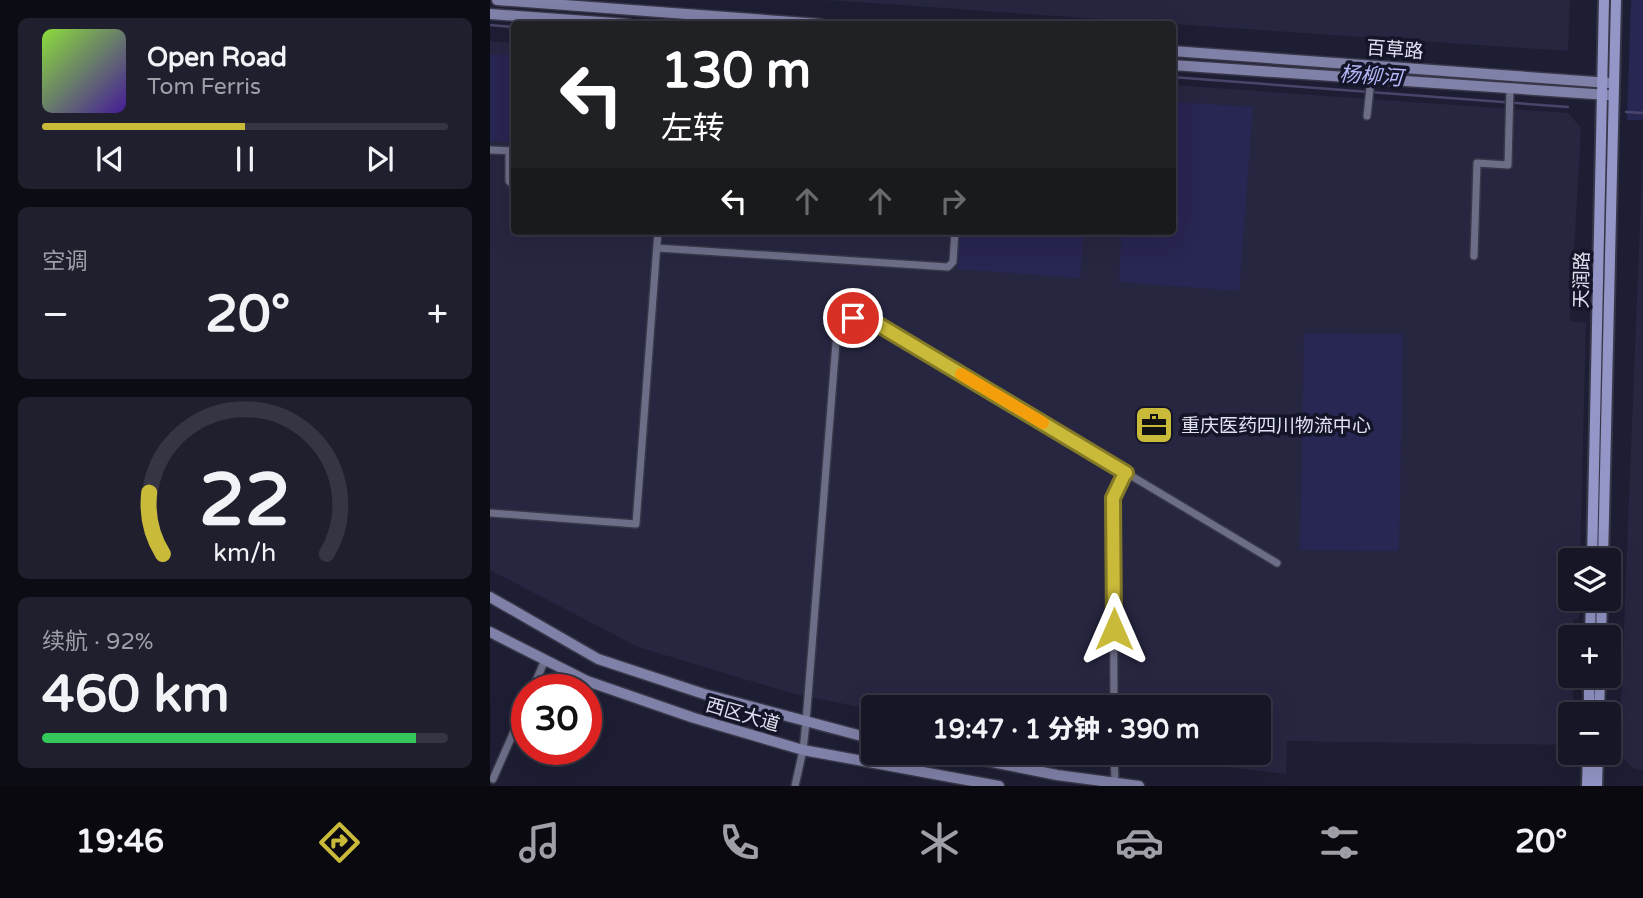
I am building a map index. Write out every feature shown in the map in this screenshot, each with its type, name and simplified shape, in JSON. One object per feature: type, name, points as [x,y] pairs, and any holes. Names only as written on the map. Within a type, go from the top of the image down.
[{"type":"main road","name":"天润路","points":[[1603,548],[1610,91],[1602,82],[1604,0]]},
{"type":"main road","name":"天润路","points":[[1592,548],[1616,0]]},
{"type":"main road","points":[[1587,786],[1588,765]]},
{"type":"main road","points":[[1597,786],[1598,765]]},
{"type":"street","points":[[497,0],[780,21]]},
{"type":"street","points":[[490,14],[587,21]]},
{"type":"street","name":"百草路","points":[[1176,51],[1602,82]]},
{"type":"street","name":"百草路","points":[[1176,65],[1370,88],[1510,97],[1610,91]]},
{"type":"street","points":[[1367,116],[1370,88]]},
{"type":"street","points":[[1474,256],[1476,163],[1508,165],[1510,97]]},
{"type":"street","points":[[490,150],[511,151]]},
{"type":"street","points":[[511,161],[511,183]]},
{"type":"street","points":[[490,513],[636,524],[658,235]]},
{"type":"street","points":[[657,248],[948,267],[953,262],[955,235]]},
{"type":"street","points":[[795,786],[806,722],[837,330],[853,318],[864,316],[1277,563]]},
{"type":"street","points":[[1114,695],[1113,498],[1126,473]]},
{"type":"street","name":"西区大道","points":[[490,597],[598,659],[704,694],[861,736]]},
{"type":"street","name":"西区大道","points":[[490,632],[587,681],[694,718],[803,750],[999,786]]},
{"type":"street","points":[[539,674],[545,660]]},
{"type":"street","points":[[493,779],[511,738]]},
{"type":"street","points":[[1007,765],[1139,786]]},
{"type":"street","points":[[1115,765],[1116,784]]},
{"type":"shaded area","points":[[827,0],[1570,0],[1568,51],[1176,24],[1176,21],[1132,21]]},
{"type":"shaded area","points":[[1631,0],[1643,0],[1643,120],[1627,120]]},
{"type":"shaded area","points":[[490,41],[511,43],[511,235],[1176,235],[1176,85],[1568,113],[1581,128],[1570,321],[1586,323],[1580,548],[1558,548],[1558,611],[1579,611],[1579,619],[1574,620],[1574,625],[1558,625],[1558,688],[1573,688],[1573,702],[1558,702],[1558,745],[1287,741],[1286,774],[1208,765],[1271,765],[1271,695],[861,695],[861,708],[791,693],[638,647],[490,570]]},
{"type":"shaded area","points":[[490,54],[511,55],[511,142],[490,141]]},
{"type":"shaded area","points":[[1176,102],[1253,107],[1239,291],[1119,282],[1122,235],[1176,235]]},
{"type":"shaded area","points":[[1643,146],[1643,770],[1634,769],[1621,756]]},
{"type":"shaded area","points":[[960,235],[1084,235],[1080,278],[957,269]]},
{"type":"shaded area","points":[[1304,333],[1403,334],[1399,551],[1300,550]]},
{"type":"waterway","name":"杨柳河","points":[[490,25],[511,27]]},
{"type":"waterway","name":"杨柳河","points":[[1176,77],[1568,107]]},
{"type":"waterway","name":"杨柳河","points":[[1626,112],[1643,113]]},
{"type":"slow traffic","points":[[961,374],[1043,423]]},
{"type":"place","name":"重庆医药四川物流中心","points":[[1154,425]]},
{"type":"route","points":[[853,318],[864,316],[1126,473],[1113,498],[1114,629]]}]
